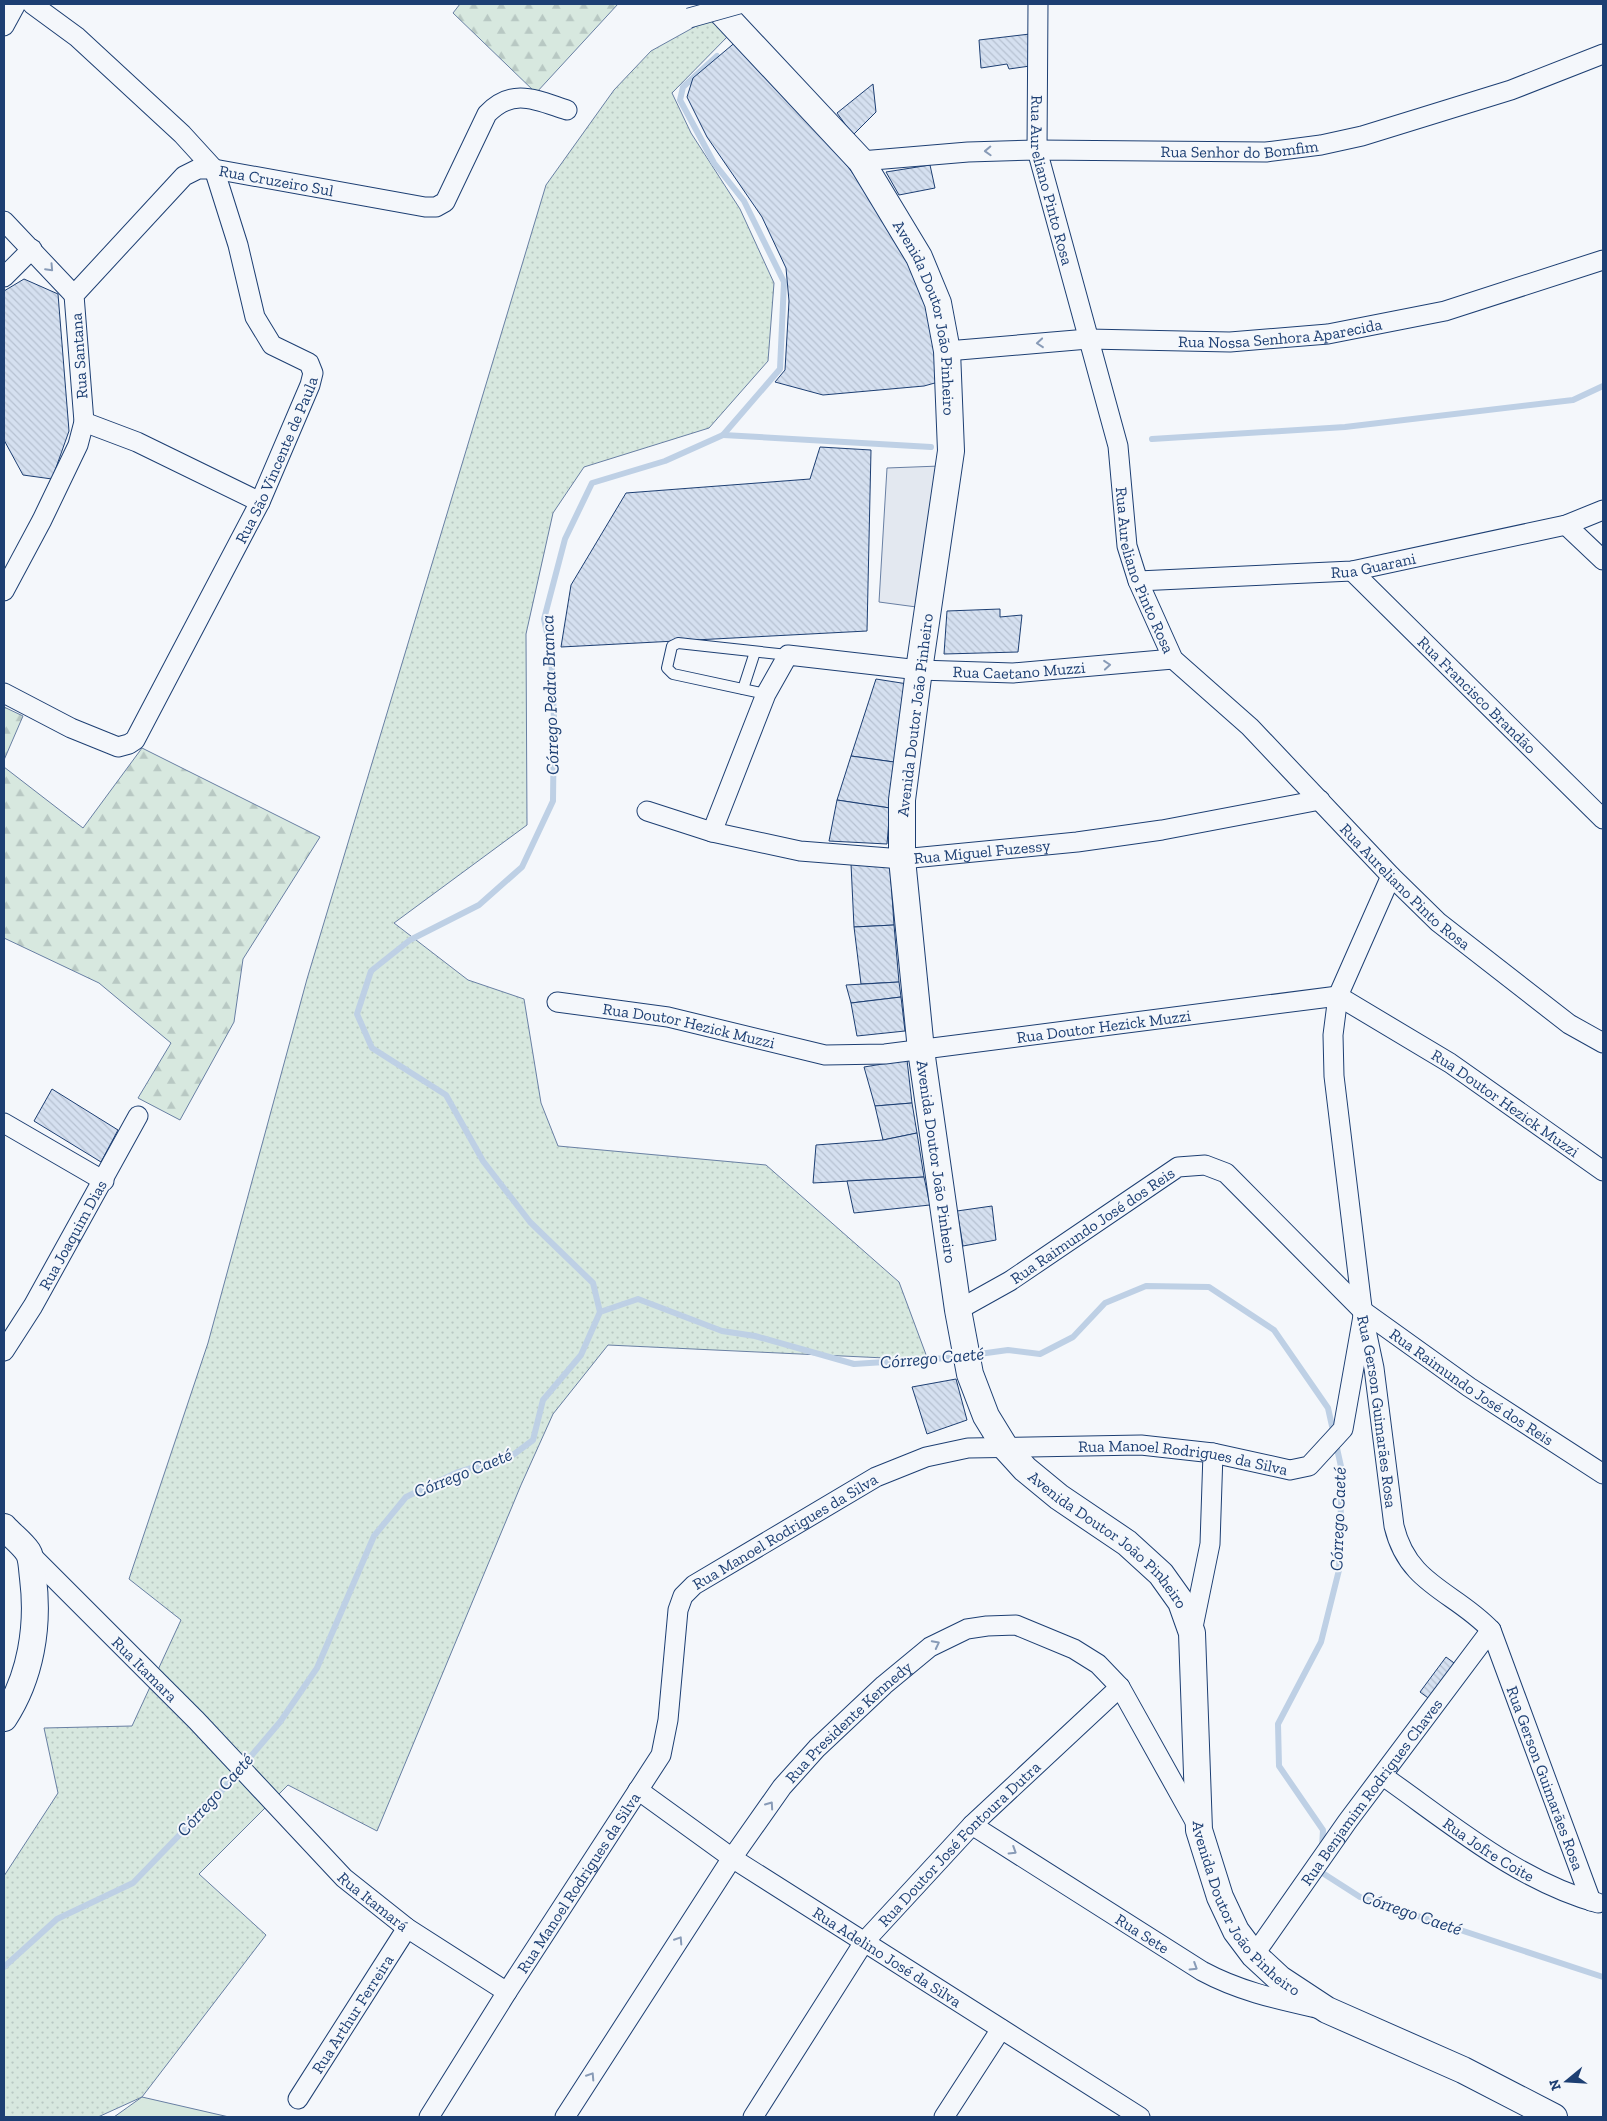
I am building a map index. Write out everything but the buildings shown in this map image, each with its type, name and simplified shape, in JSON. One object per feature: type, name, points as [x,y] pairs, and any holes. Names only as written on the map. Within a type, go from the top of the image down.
[{"type":"main road","name":"Avenida Doutor João Pinheiro","points":[[714,4],[861,161],[919,257],[938,303],[947,351],[951,451],[918,670],[902,800],[902,859],[921,1050],[959,1314],[970,1374],[986,1416],[1005,1447],[1025,1469],[1059,1497],[1127,1543],[1161,1574],[1181,1602],[1192,1633],[1200,1830],[1220,1897],[1236,1931],[1254,1955],[1280,1979],[1327,2010],[1463,2070],[1554,2117]]},
{"type":"main road","points":[[4,1528],[29,1553],[36,1605],[34,1636],[28,1663],[4,1718]]},
{"type":"street","points":[[4,26],[16,4]]},
{"type":"street","name":"Rua Cruzeiro Sul","points":[[32,4],[76,37],[182,134],[214,169],[425,207],[436,207],[445,202],[487,114],[494,106],[523,96],[566,110]]},
{"type":"street","points":[[689,18],[740,4]]},
{"type":"street","name":"Rua Aureliano Pinto Rosa","points":[[1038,4],[1037,150],[1118,446],[1127,546],[1138,581],[1174,660],[1250,727],[1391,876],[1438,922],[1568,1024],[1603,1043]]},
{"type":"street","name":"Rua Senhor do Bomfim","points":[[861,161],[968,152],[1037,150],[1266,152],[1321,145],[1362,136],[1511,90],[1603,54]]},
{"type":"street","name":"Rua Santana","points":[[4,591],[42,520],[74,454],[84,422],[74,295],[184,176],[198,169],[214,169]]},
{"type":"street","name":"Rua São Vincente de Paula","points":[[4,693],[71,728],[118,747],[129,744],[134,740],[260,502],[310,385],[313,373],[309,363],[272,345],[255,317],[238,245],[214,169]]},
{"type":"street","points":[[4,221],[74,295]]},
{"type":"street","points":[[4,277],[32,249]]},
{"type":"street","name":"Rua Nossa Senhora Aparecida","points":[[947,351],[1088,338],[1230,342],[1328,334],[1445,311],[1603,260]]},
{"type":"street","points":[[84,422],[137,442],[260,502]]},
{"type":"street","name":"Rua Guarani","points":[[1138,581],[1352,572],[1566,524],[1603,510]]},
{"type":"street","points":[[1566,524],[1603,560]]},
{"type":"street","name":"Rua Francisco Brandão","points":[[1352,572],[1603,819]]},
{"type":"street","points":[[712,832],[766,694],[788,655]]},
{"type":"street","name":"Rua Caetano Muzzi","points":[[788,655],[918,670],[1013,672],[1174,660]]},
{"type":"street","name":"Rua Miguel Fuzessy","points":[[647,811],[712,832],[800,851],[902,859],[1077,842],[1162,830],[1320,800]]},
{"type":"street","name":"Rua Gerson Guimarães Rosa","points":[[1391,876],[1338,996],[1332,1035],[1334,1076],[1363,1313],[1374,1368],[1394,1526],[1398,1544],[1410,1565],[1430,1584],[1478,1617],[1491,1630],[1597,1902]]},
{"type":"street","name":"Rua Doutor Hezick Muzzi","points":[[557,1002],[668,1017],[825,1055],[885,1054],[921,1050],[1338,996],[1450,1064],[1603,1171]]},
{"type":"street","name":"Rua Joaquim Dias","points":[[4,1351],[33,1306],[104,1181],[138,1116]]},
{"type":"street","points":[[4,1123],[104,1181]]},
{"type":"street","name":"Rua Raimundo José dos Reis","points":[[959,1314],[1042,1260],[1159,1178],[1178,1167],[1205,1165],[1226,1173],[1363,1313],[1469,1387],[1603,1474]]},
{"type":"street","name":"Rua Manoel Rodrigues da Silva","points":[[429,2117],[507,1992],[661,1756],[666,1742],[678,1610],[683,1596],[694,1585],[876,1477],[926,1457],[968,1448],[1141,1445],[1213,1453],[1290,1470],[1298,1470],[1309,1466],[1341,1434],[1363,1313]]},
{"type":"street","points":[[1192,1633],[1210,1544],[1213,1453]]},
{"type":"street","name":"Rua Itamara","points":[[29,1553],[197,1721],[258,1788]]},
{"type":"street","name":"Rua Presidente Kennedy","points":[[565,2117],[732,1858],[782,1787],[817,1748],[884,1685],[930,1647],[967,1629],[1016,1624],[1074,1649],[1098,1664],[1120,1687],[1200,1830]]},
{"type":"street","name":"Rua Benjamim Rodrigues Chaves","points":[[1254,1955],[1347,1822],[1491,1630]]},
{"type":"street","name":"Rua Doutor José Fontoura Dutra","points":[[753,2117],[864,1942],[972,1825],[1120,1687]]},
{"type":"street","name":"Rua Jofre Coite","points":[[1383,1776],[1520,1870],[1597,1902]]},
{"type":"street","name":"Rua Itamará","points":[[258,1788],[344,1878],[407,1928],[507,1992]]},
{"type":"street","name":"Rua Adelino José da Silva","points":[[638,1790],[732,1858],[1140,2117]]},
{"type":"street","name":"Rua Sete","points":[[972,1825],[1202,1972],[1225,1984],[1256,1995],[1327,2010]]},
{"type":"street","name":"Rua Arthur Ferreira","points":[[298,2099],[407,1928]]},
{"type":"street","points":[[944,2117],[1001,2029]]},
{"type":"lane","points":[[766,694],[673,674],[667,668],[670,650],[674,644],[678,643],[788,655]]},
{"type":"lane","points":[[743,689],[755,652]]},
{"type":"green space","points":[[460,4],[618,4],[536,93],[453,13]]},
{"type":"green space","points":[[716,15],[730,34],[672,93],[691,133],[740,209],[774,283],[768,361],[709,428],[584,467],[553,513],[526,634],[527,825],[394,923],[468,980],[524,999],[541,1103],[558,1146],[766,1165],[899,1282],[928,1360],[608,1345],[553,1414],[521,1485],[377,1831],[288,1785],[199,1874],[266,1935],[142,2097],[98,2117],[4,2117],[4,1876],[58,1793],[44,1728],[132,1726],[181,1620],[129,1579],[208,1343],[307,979],[546,185],[614,90],[651,51]]},
{"type":"green space","points":[[4,707],[23,716],[4,760]]},
{"type":"green space","points":[[142,748],[320,837],[243,959],[234,1022],[180,1120],[138,1098],[171,1043],[99,983],[4,938],[4,767],[83,828]]},
{"type":"green space","points":[[142,2097],[229,2117],[114,2117]]},
{"type":"shaded area","points":[[940,466],[924,608],[879,602],[887,468]]},
{"type":"waterway","name":"Córrego Pedra Branca","points":[[600,1312],[593,1283],[530,1222],[483,1161],[446,1095],[372,1048],[357,1014],[371,971],[410,940],[479,905],[522,867],[553,801],[554,719],[551,652],[544,619],[565,539],[592,483],[665,461],[723,435],[780,369],[784,282],[744,201],[714,163],[680,100],[683,87],[717,56]]},
{"type":"waterway","points":[[1152,439],[1345,427],[1573,400],[1603,386]]},
{"type":"waterway","points":[[723,435],[931,447]]},
{"type":"waterway","name":"Córrego Caeté","points":[[972,1355],[1008,1350],[1040,1354],[1073,1337],[1105,1303],[1146,1286],[1209,1287],[1274,1330],[1328,1408],[1342,1471],[1339,1570],[1321,1642],[1278,1724],[1279,1766],[1323,1830],[1322,1848]]},
{"type":"waterway","name":"Córrego Caeté","points":[[4,1967],[57,1919],[133,1883],[218,1795],[280,1722],[317,1668],[374,1536],[406,1497],[458,1472],[513,1455],[533,1440],[543,1400],[581,1355],[600,1312],[638,1299],[722,1331],[755,1336],[854,1364],[962,1357]]},
{"type":"waterway","name":"Córrego Caeté","points":[[1322,1865],[1321,1872],[1360,1897],[1603,1977]]}]
